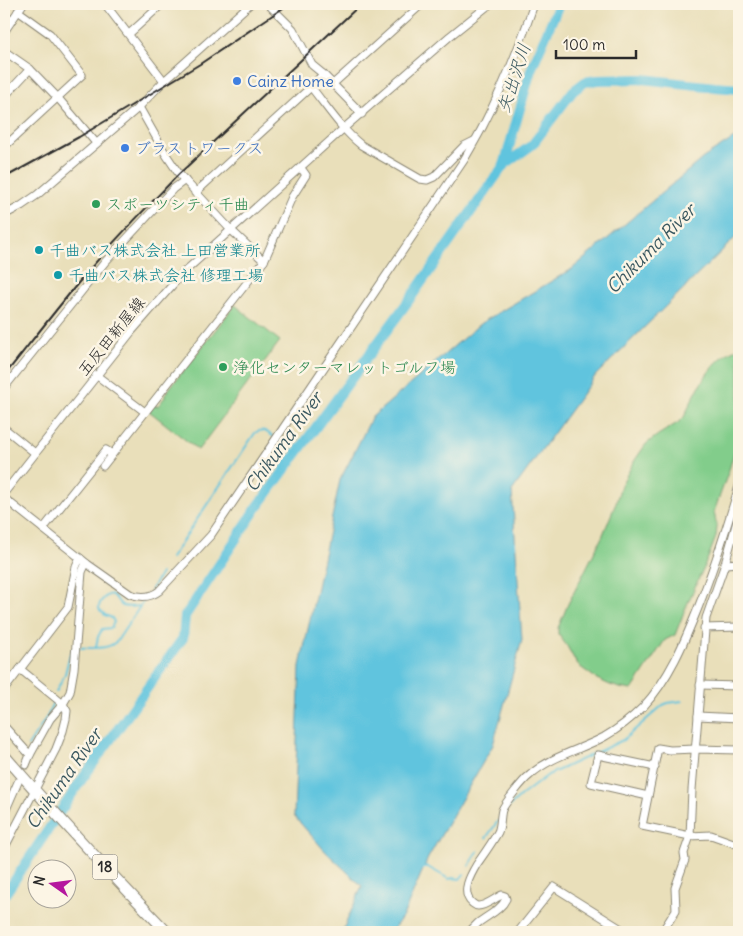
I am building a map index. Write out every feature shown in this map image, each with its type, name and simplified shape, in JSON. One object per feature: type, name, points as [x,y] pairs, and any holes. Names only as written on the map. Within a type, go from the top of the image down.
[{"type":"highway","name":"18","points":[[4,755],[34,790],[167,932]]},
{"type":"street","points":[[4,32],[23,4]]},
{"type":"street","points":[[105,4],[164,81]]},
{"type":"street","points":[[129,34],[162,4]]},
{"type":"street","points":[[4,215],[27,202],[139,107],[164,81],[250,4]]},
{"type":"street","points":[[268,4],[294,29],[312,65],[334,84],[362,114]]},
{"type":"street","points":[[334,84],[422,4]]},
{"type":"street","name":"五反田新屋線","points":[[4,493],[96,375],[173,284],[230,229],[450,36],[490,4]]},
{"type":"street","points":[[4,498],[83,561],[130,594],[148,597],[156,594],[211,535],[464,160],[489,115],[526,30],[534,4]]},
{"type":"street","points":[[4,147],[82,75],[50,34],[18,11]]},
{"type":"street","points":[[4,51],[30,69],[58,98],[96,143]]},
{"type":"street","points":[[4,97],[30,69]]},
{"type":"street","points":[[195,192],[323,74]]},
{"type":"street","points":[[311,87],[344,129],[361,145],[420,179],[424,180],[434,177],[464,146],[475,141]]},
{"type":"street","points":[[139,107],[165,153],[185,180],[230,229],[264,262]]},
{"type":"street","points":[[103,466],[264,262],[292,197],[306,175],[301,168]]},
{"type":"street","points":[[4,388],[105,262],[173,190],[185,180]]},
{"type":"street","points":[[96,375],[144,412]]},
{"type":"street","points":[[4,428],[35,453]]},
{"type":"street","points":[[43,529],[106,450],[112,454]]},
{"type":"street","points":[[470,932],[478,923],[498,909],[506,899],[502,894],[478,906],[469,900],[467,890],[474,869],[499,831],[503,807],[529,775],[561,756],[604,736],[633,716],[664,681],[683,645],[708,584],[739,486]]},
{"type":"street","points":[[662,932],[676,910],[675,888],[685,860],[684,853],[690,836],[704,628],[739,514]]},
{"type":"street","points":[[26,765],[50,719],[63,704],[70,692],[74,670],[83,561]]},
{"type":"street","points":[[4,690],[68,607],[76,567],[83,561]]},
{"type":"street","points":[[725,564],[739,563]]},
{"type":"street","points":[[704,628],[739,627]]},
{"type":"street","points":[[4,849],[56,749],[63,731],[67,711],[63,704],[20,669]]},
{"type":"street","points":[[700,685],[739,686]]},
{"type":"street","points":[[698,716],[739,718]]},
{"type":"street","points":[[4,726],[30,755]]},
{"type":"street","points":[[739,750],[670,750],[658,748],[642,826],[690,836],[710,835],[739,845]]},
{"type":"street","points":[[648,796],[591,783],[598,755],[655,767]]},
{"type":"street","points":[[4,814],[18,782]]},
{"type":"street","points":[[4,793],[10,800]]},
{"type":"street","points":[[518,932],[554,887],[626,932]]},
{"type":"green space","name":"浄化センターマレットゴルフ場","points":[[235,305],[280,341],[198,450],[149,411],[154,405],[158,406],[165,397],[165,394]]},
{"type":"green space","points":[[739,348],[739,435],[714,512],[717,527],[716,537],[708,558],[675,635],[665,640],[632,690],[610,685],[597,679],[579,666],[558,634],[558,628],[602,537],[621,485],[635,460],[646,444],[684,417],[699,387],[712,367],[720,359]]},
{"type":"water","points":[[739,135],[739,234],[596,375],[512,491],[522,640],[493,745],[428,858],[403,916],[391,932],[342,932],[362,886],[326,852],[294,816],[300,666],[340,480],[372,417],[481,323],[572,269],[703,158]]},
{"type":"waterway","name":"矢出沢川","points":[[504,165],[531,70],[559,4]]},
{"type":"waterway","name":"Chikuma River","points":[[4,896],[78,785],[183,638],[185,616],[256,509],[412,296],[504,165],[532,145],[573,91],[585,82],[642,79],[739,89]]},
{"type":"waterway","points":[[171,558],[255,433],[263,431],[274,437]]},
{"type":"waterway","points":[[278,440],[297,453]]},
{"type":"waterway","points":[[151,590],[161,573]]},
{"type":"waterway","points":[[96,647],[102,629],[111,628],[114,622],[112,618],[105,615],[99,609],[100,603],[104,598],[108,595],[113,595],[123,606],[140,606]]},
{"type":"waterway","points":[[78,648],[99,648],[113,644],[117,641],[143,602]]},
{"type":"waterway","points":[[56,692],[65,674],[73,649]]},
{"type":"waterway","points":[[510,806],[548,775],[623,740],[663,705],[682,701]]},
{"type":"waterway","points":[[28,746],[48,715],[53,702]]},
{"type":"waterway","points":[[486,838],[498,821]]},
{"type":"waterway","points":[[469,866],[478,851]]},
{"type":"waterway","points":[[422,869],[426,866],[449,879],[460,879],[464,874]]},
{"type":"railway","points":[[4,178],[79,137],[200,64],[289,4]]},
{"type":"railway","points":[[4,376],[79,282],[145,209],[179,174],[361,4]]},
{"type":"place","name":"Cainz Home","points":[[237,81]]},
{"type":"place","name":"ブラストワークス","points":[[125,148]]},
{"type":"place","name":"スポーツシティ千曲","points":[[96,204]]},
{"type":"place","name":"千曲バス株式会社 上田営業所","points":[[39,250]]},
{"type":"place","name":"千曲バス株式会社 修理工場","points":[[58,275]]},
{"type":"place","name":"浄化センターマレットゴルフ場","points":[[223,367]]}]
